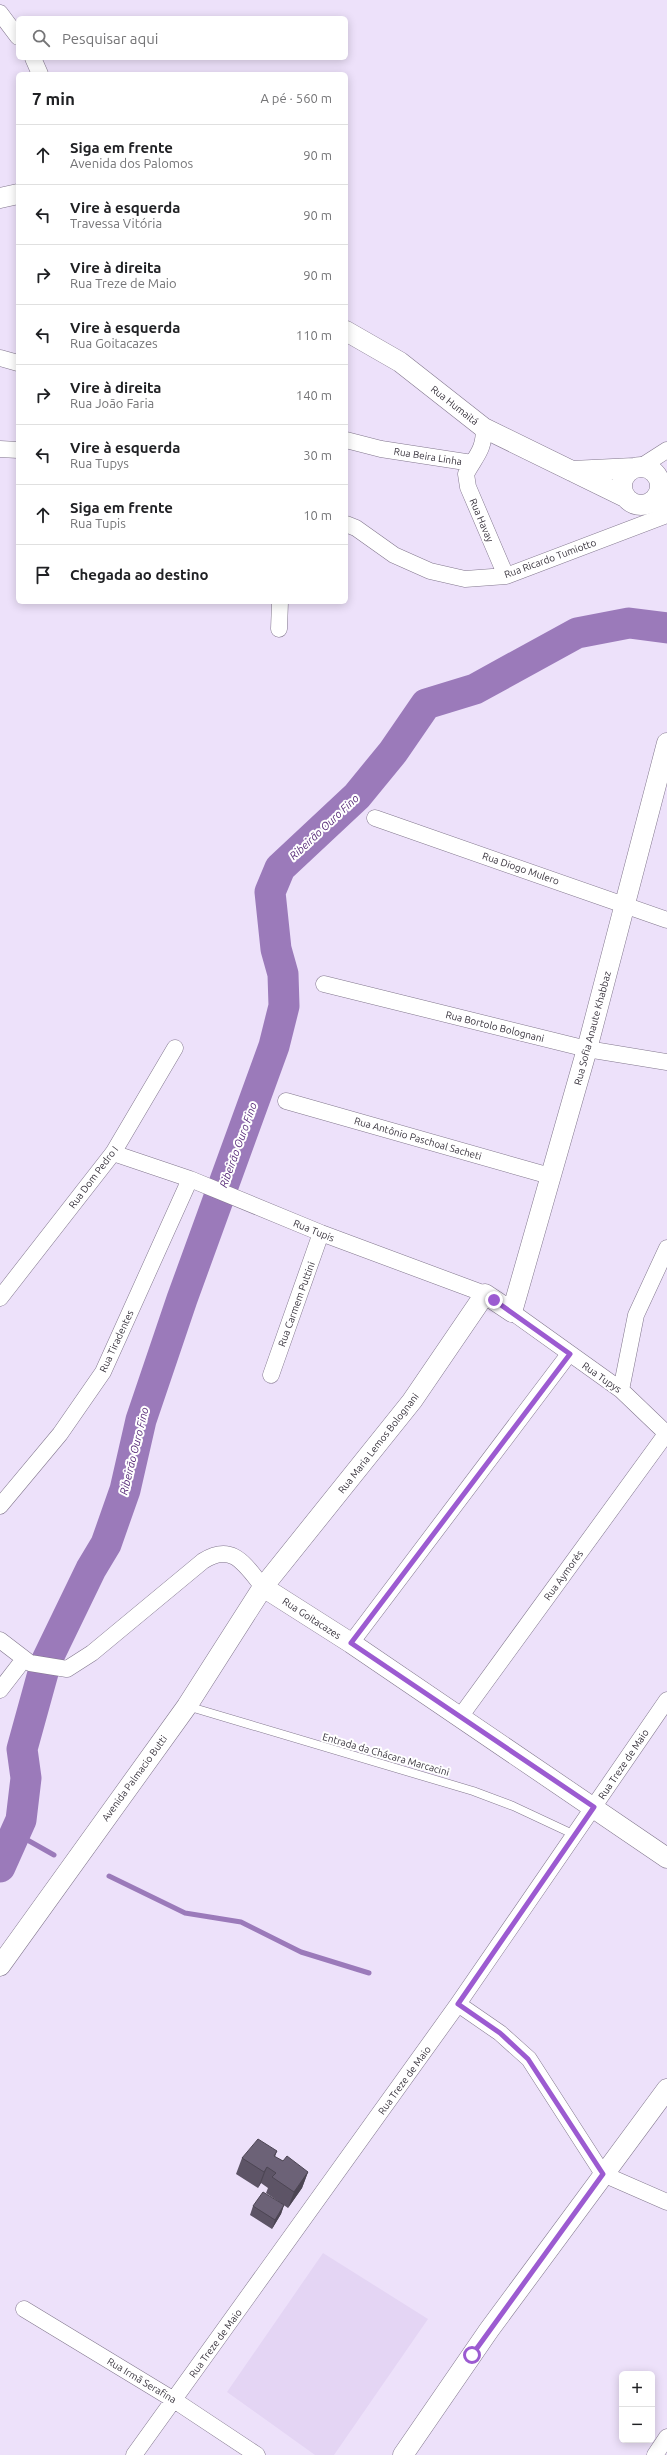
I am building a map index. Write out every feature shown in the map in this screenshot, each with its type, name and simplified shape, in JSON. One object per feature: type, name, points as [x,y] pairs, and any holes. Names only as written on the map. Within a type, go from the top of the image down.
[{"type":"street","points":[[0,13],[16,34]]},
{"type":"street","points":[[34,60],[39,72]]},
{"type":"street","points":[[0,198],[16,194]]},
{"type":"street","name":"Rua Humaitá","points":[[348,332],[400,362],[484,428],[570,471],[625,497],[631,502],[639,505],[661,505],[660,483],[654,472],[638,467],[570,471]]},
{"type":"street","points":[[0,358],[16,362]]},
{"type":"street","name":"Rua Beira Linha","points":[[348,441],[381,449],[472,463],[479,455],[484,443],[484,428]]},
{"type":"street","points":[[0,449],[16,450]]},
{"type":"street","name":"Rua Humaitá","points":[[625,497],[621,488],[622,480],[626,472],[638,467],[667,450]]},
{"type":"street","name":"Rua Havay","points":[[472,463],[466,474],[468,487],[506,576]]},
{"type":"street","name":"Rua Ricardo Tumiotto","points":[[348,525],[356,528],[394,555],[430,571],[465,579],[506,576],[667,515]]},
{"type":"street","points":[[280,604],[280,629]]},
{"type":"street","name":"Rua Sofia Anaute Khabbaz","points":[[512,1312],[587,1049],[625,904],[664,774],[667,743]]},
{"type":"street","name":"Rua Diogo Mulero","points":[[375,818],[625,904],[667,920]]},
{"type":"street","name":"Rua Bortolo Bolognani","points":[[324,984],[587,1049],[667,1062]]},
{"type":"street","name":"Rua Dom Pedro I","points":[[0,1298],[113,1153],[175,1048]]},
{"type":"street","name":"Rua Antônio Paschoal Sacheti","points":[[286,1100],[550,1176]]},
{"type":"street","name":"Rua Tupis","points":[[113,1153],[206,1185],[322,1233],[485,1294],[512,1312]]},
{"type":"street","name":"Rua Tiradentes","points":[[0,1506],[60,1434],[103,1372],[190,1179]]},
{"type":"street","name":"Rua Carmem Puttini","points":[[271,1375],[322,1233]]},
{"type":"street","points":[[621,1390],[636,1315],[667,1248]]},
{"type":"street","name":"Rua Maria Lemos Bolognani","points":[[263,1588],[412,1401],[485,1294]]},
{"type":"street","name":"Rua Tupys","points":[[512,1312],[621,1390],[667,1434]]},
{"type":"street","points":[[351,1643],[570,1354]]},
{"type":"street","name":"Rua Aymorés","points":[[460,1717],[667,1434]]},
{"type":"street","name":"Rua Goitacazes","points":[[30,1662],[67,1668],[92,1653],[212,1555],[221,1552],[234,1555],[263,1588],[351,1643],[667,1858]]},
{"type":"street","name":"Avenida Palmacio Butti","points":[[0,1966],[187,1706],[263,1588]]},
{"type":"street","points":[[0,1640],[30,1662],[0,1690]]},
{"type":"street","name":"Rua Treze de Maio","points":[[134,2455],[458,2004],[667,1700]]},
{"type":"street","points":[[458,2004],[500,2033],[528,2059],[603,2174],[667,2202]]},
{"type":"street","points":[[403,2455],[490,2330],[603,2174],[667,2089]]},
{"type":"street","name":"Rua Irmã Serafina","points":[[24,2309],[174,2400],[257,2455]]},
{"type":"street","points":[[655,2455],[667,2437]]},
{"type":"lane","name":"Entrada da Chácara Marcacini","points":[[187,1706],[473,1791],[513,1806],[575,1835]]},
{"type":"shaded area","points":[[323,2253],[428,2319],[334,2455],[315,2455],[227,2392]]},
{"type":"building","points":[[258,2139],[277,2151],[274,2156],[283,2161],[287,2156],[308,2172],[294,2192],[272,2177],[276,2173],[267,2167],[264,2172],[242,2158]]},
{"type":"building","points":[[263,2192],[284,2205],[275,2220],[253,2206]]},
{"type":"waterway","name":"Ribeirão Ouro Fino","points":[[0,1867],[21,1820],[26,1778],[22,1749],[46,1662],[91,1569],[106,1544],[125,1490],[141,1420],[182,1299],[274,1046],[284,1006],[283,974],[276,949],[270,892],[280,868],[357,796],[393,752],[426,704],[475,689],[577,633],[629,623],[667,628]]},
{"type":"waterway","points":[[15,1833],[54,1855]]},
{"type":"waterway","points":[[109,1876],[185,1913],[241,1922],[301,1952],[369,1973]]},
{"type":"route","points":[[472,2355],[603,2174],[545,2082],[528,2059],[516,2046],[500,2033],[458,2004],[594,1807],[403,1680],[351,1643],[570,1354],[494,1300]]}]
